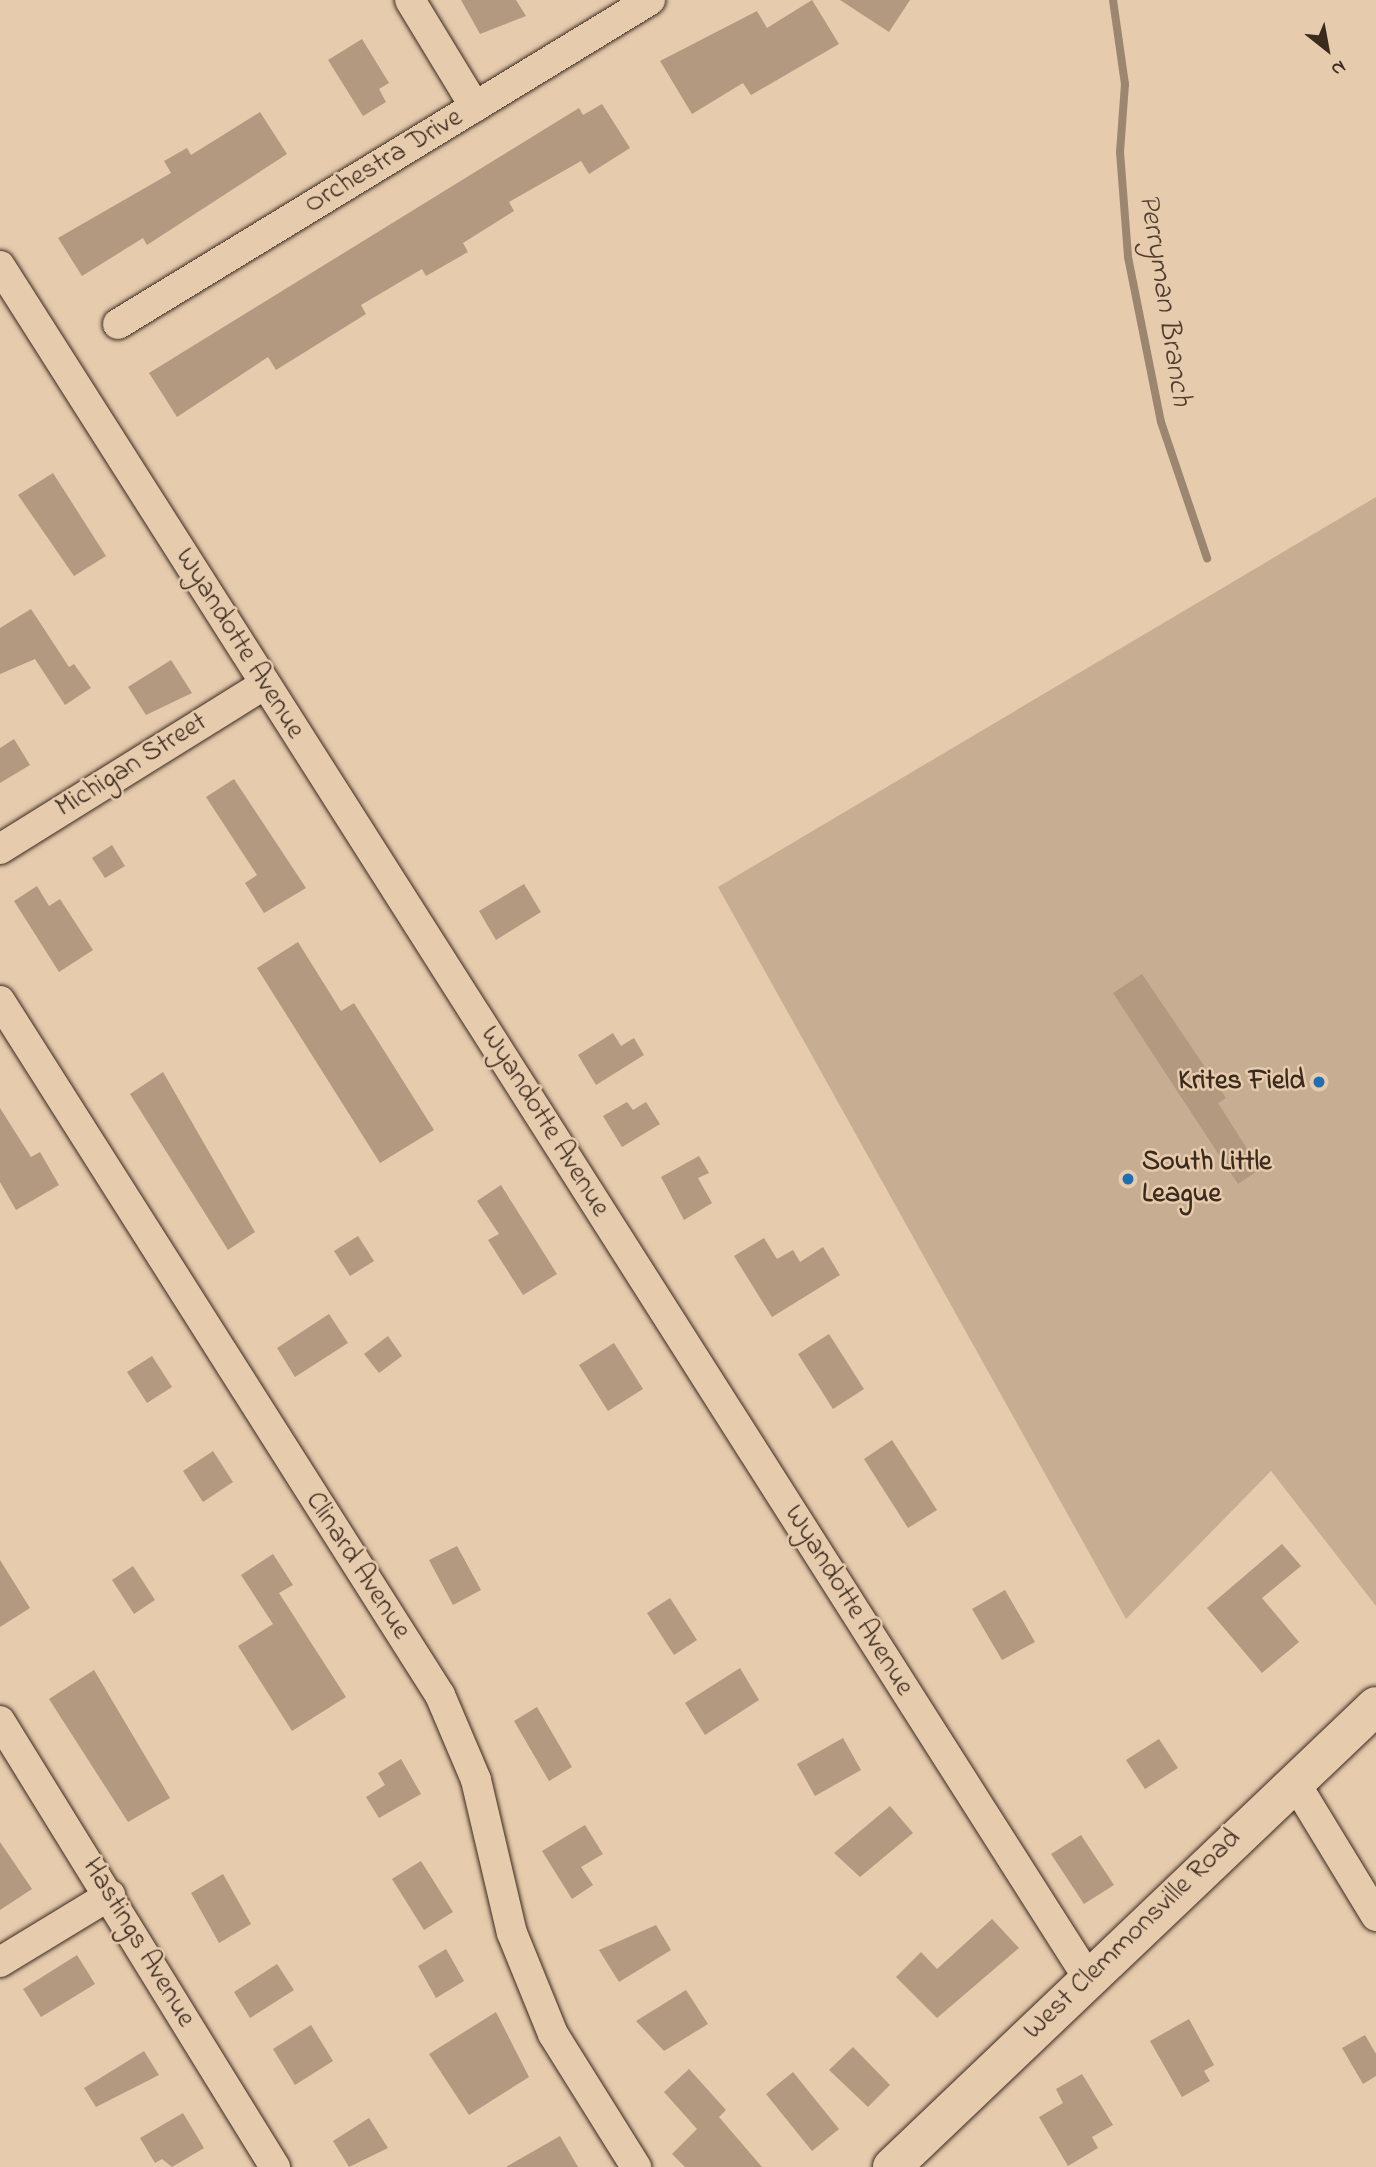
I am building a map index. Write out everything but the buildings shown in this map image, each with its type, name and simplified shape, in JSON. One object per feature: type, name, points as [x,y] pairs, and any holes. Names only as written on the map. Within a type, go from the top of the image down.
[{"type":"main road","name":"West Clemmonsville Road","points":[[892,2167],[1294,1781],[1376,1706]]},
{"type":"street","points":[[410,0],[475,107]]},
{"type":"street","name":"Orchestra Drive","points":[[118,324],[650,0]]},
{"type":"street","name":"Wyandotte Avenue","points":[[0,266],[1088,1979]]},
{"type":"street","name":"Michigan Street","points":[[0,849],[265,684]]},
{"type":"street","name":"Clinard Avenue","points":[[0,1001],[440,1695],[476,1780],[512,1933],[553,2034],[636,2167]]},
{"type":"street","name":"Hastings Avenue","points":[[0,1721],[110,1895],[275,2167]]},
{"type":"street","points":[[1294,1781],[1376,1916]]},
{"type":"street","points":[[0,1962],[110,1895]]},
{"type":"shaded area","name":"South Little League","points":[[1376,497],[1376,1606],[1271,1471],[1126,1619],[718,887]]},
{"type":"waterway","name":"Perryman Branch","points":[[1113,0],[1125,84],[1120,152],[1128,257],[1161,422],[1207,558]]},
{"type":"place","name":"Krites Field","points":[[1319,1082]]},
{"type":"place","name":"South Little League","points":[[1128,1179]]}]
